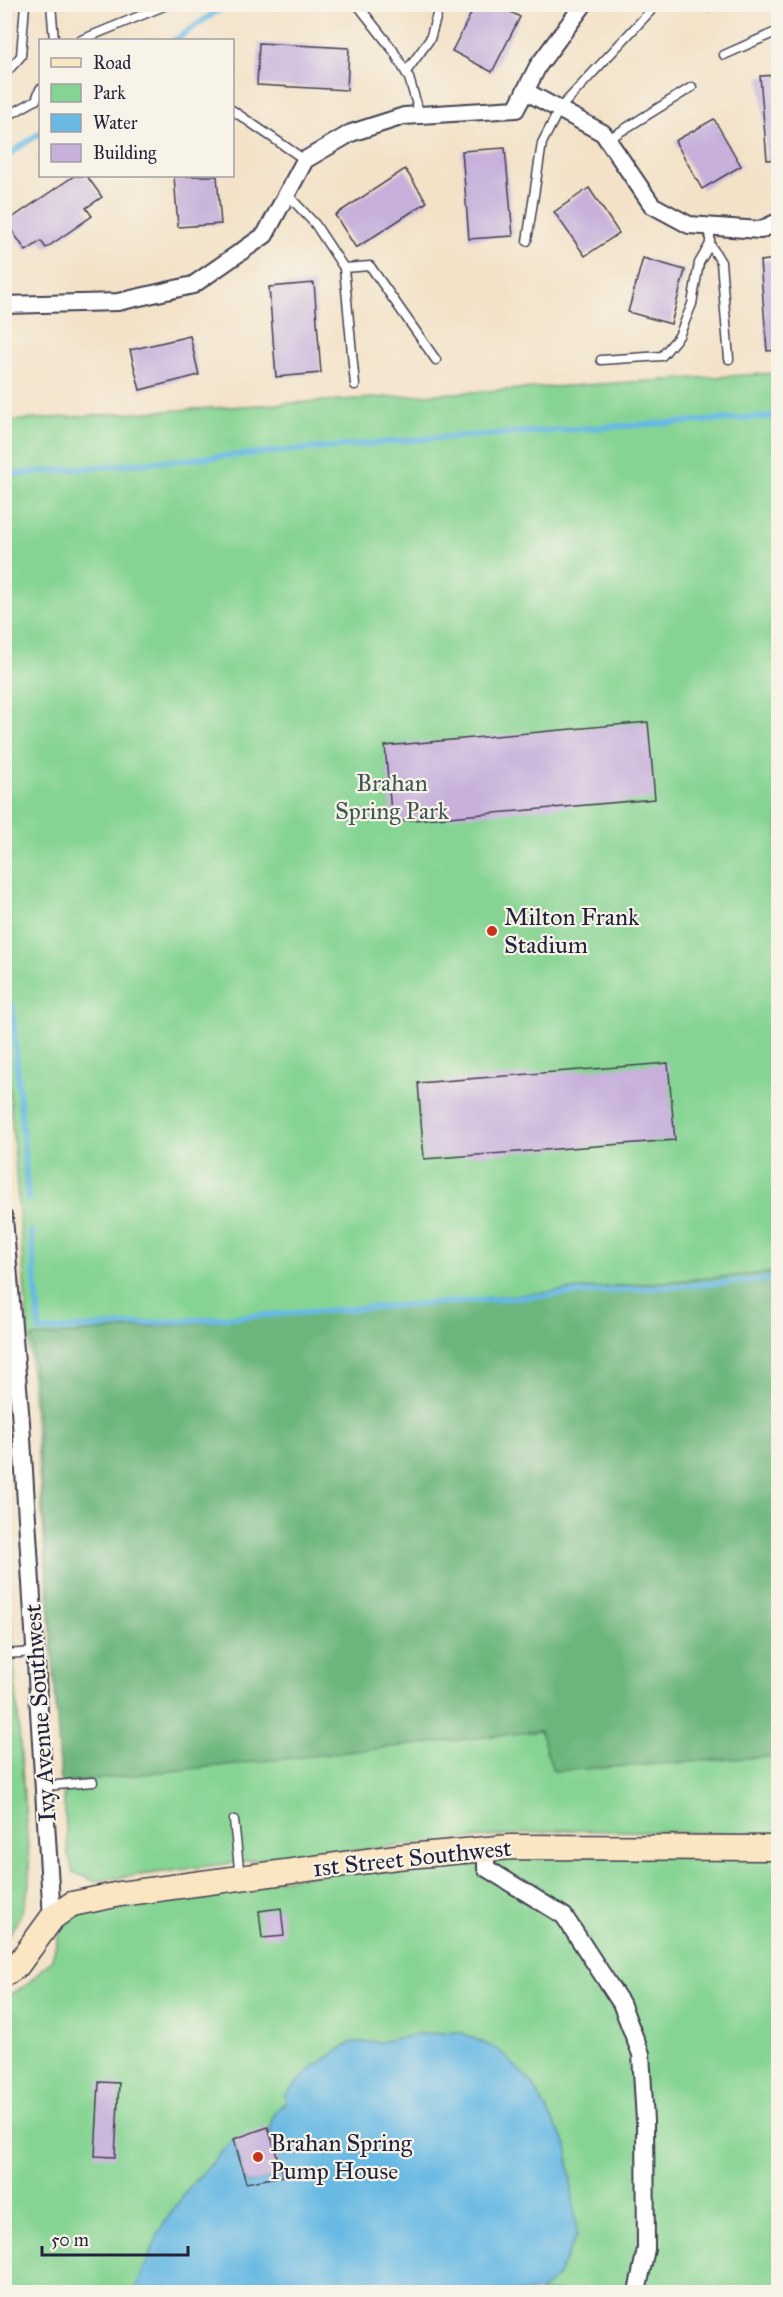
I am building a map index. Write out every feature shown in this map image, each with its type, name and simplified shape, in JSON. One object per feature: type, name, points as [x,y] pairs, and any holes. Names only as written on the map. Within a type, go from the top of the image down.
[{"type":"street","points":[[4,304],[118,302],[193,285],[265,235],[305,160],[351,133],[404,116],[516,109],[538,66],[584,4]]},
{"type":"street","points":[[525,91],[603,133],[652,205],[689,225],[760,230],[778,222]]},
{"type":"street","name":"Ivy Avenue Southwest","points":[[4,1218],[21,1423],[52,1918]]},
{"type":"street","name":"1st Street Southwest","points":[[52,1918],[72,1904],[120,1894],[397,1857],[510,1846],[778,1848]]},
{"type":"street","points":[[486,1849],[486,1868],[564,1916],[621,2003],[641,2054],[645,2121],[646,2249],[637,2292]]},
{"type":"street","points":[[4,1975],[17,1966],[52,1918]]},
{"type":"lane","points":[[4,75],[21,56],[25,4]]},
{"type":"lane","points":[[51,4],[54,39]]},
{"type":"lane","points":[[83,39],[170,4]]},
{"type":"lane","points":[[357,4],[393,50],[406,72],[420,115]]},
{"type":"lane","points":[[406,72],[430,39],[440,4]]},
{"type":"lane","points":[[527,240],[542,143],[560,108],[657,4]]},
{"type":"lane","points":[[724,56],[778,31]]},
{"type":"lane","points":[[608,140],[692,87]]},
{"type":"lane","points":[[4,118],[36,100],[39,92]]},
{"type":"lane","points":[[234,111],[305,160]]},
{"type":"lane","points":[[287,194],[315,224],[344,268],[355,385]]},
{"type":"lane","points":[[602,360],[662,356],[679,336],[692,304],[699,263],[710,244],[710,227]]},
{"type":"lane","points":[[710,244],[721,262],[729,359]]},
{"type":"lane","points":[[344,268],[370,266],[436,360]]},
{"type":"lane","points":[[4,1654],[36,1652]]},
{"type":"lane","points":[[44,1786],[93,1782]]},
{"type":"lane","points":[[234,1820],[240,1878]]},
{"type":"green space","name":"Brahan Spring Park","points":[[778,373],[778,1834],[561,1830],[255,1860],[94,1881],[73,1872],[68,1853],[5,1031],[4,421]]},
{"type":"green space","points":[[778,1272],[778,1756],[553,1771],[540,1731],[61,1783],[32,1337]]},
{"type":"green space","points":[[4,1527],[30,1877],[22,1910],[5,1940]]},
{"type":"green space","points":[[560,1854],[778,1856],[778,2292],[5,2292],[4,1998],[25,1986],[51,1961],[60,1932],[67,1920],[101,1902],[357,1870]]},
{"type":"water","points":[[460,2032],[499,2050],[530,2081],[567,2145],[577,2235],[557,2277],[539,2292],[134,2292],[163,2224],[192,2184],[234,2139],[246,2183],[283,2176],[271,2136],[273,2118],[286,2102],[285,2095],[313,2067],[352,2042],[380,2042],[418,2034]]},
{"type":"building","points":[[476,4],[496,4],[520,17],[492,72],[452,51]]},
{"type":"building","points":[[706,4],[720,4],[710,11]]},
{"type":"building","points":[[259,43],[349,48],[347,90],[257,85]]},
{"type":"building","points":[[778,75],[778,159],[767,160],[760,76]]},
{"type":"building","points":[[714,119],[741,166],[702,189],[675,141]]},
{"type":"building","points":[[505,148],[513,236],[469,239],[462,151]]},
{"type":"building","points":[[405,169],[427,202],[356,248],[335,215]]},
{"type":"building","points":[[73,177],[88,177],[102,197],[86,208],[92,216],[46,248],[41,241],[26,251],[6,222]]},
{"type":"building","points":[[174,177],[217,177],[221,224],[178,227]]},
{"type":"building","points":[[589,188],[619,233],[585,256],[554,212]]},
{"type":"building","points":[[643,258],[685,270],[671,324],[628,312]]},
{"type":"building","points":[[778,259],[778,350],[767,351],[760,261]]},
{"type":"building","points":[[314,283],[321,373],[276,377],[269,287]]},
{"type":"building","points":[[190,336],[199,375],[140,390],[130,350]]},
{"type":"building","points":[[648,722],[655,799],[392,822],[385,746]]},
{"type":"building","points":[[668,1063],[675,1140],[424,1159],[418,1083]]},
{"type":"building","points":[[281,1908],[284,1936],[262,1938],[259,1911]]},
{"type":"building","points":[[99,2082],[119,2083],[115,2157],[95,2156]]},
{"type":"building","name":"Brahan Spring Pump House","points":[[268,2127],[283,2176],[246,2183],[234,2139]]},
{"type":"waterway","points":[[176,39],[227,4]]},
{"type":"waterway","points":[[4,158],[39,134]]},
{"type":"waterway","points":[[4,475],[436,438],[778,416]]},
{"type":"waterway","points":[[4,912],[8,957]]},
{"type":"waterway","points":[[12,1004],[28,1199]]},
{"type":"waterway","points":[[31,1231],[40,1331],[778,1279]]},
{"type":"place","name":"Milton Frank Stadium","points":[[492,931]]},
{"type":"place","name":"Brahan Spring Pump House","points":[[258,2157]]}]
